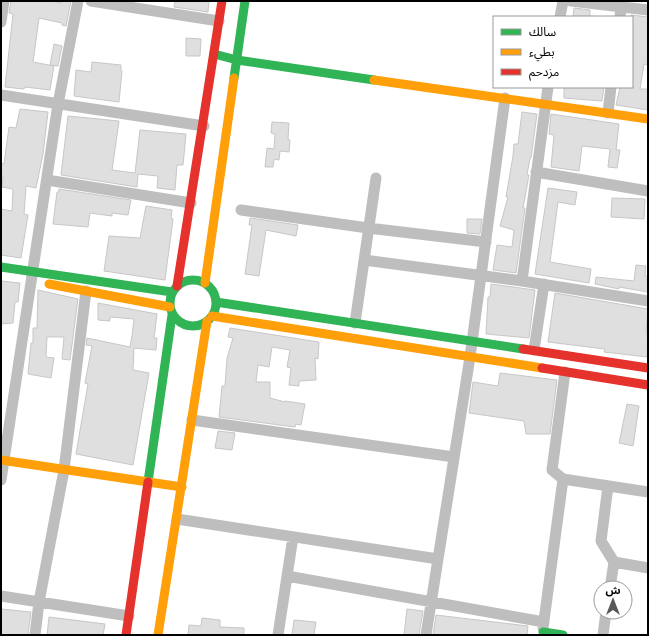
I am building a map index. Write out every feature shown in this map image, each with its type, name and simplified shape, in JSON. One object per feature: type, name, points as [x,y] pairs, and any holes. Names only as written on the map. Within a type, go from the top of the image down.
[{"type":"street","points":[[1,22],[4,1]]},
{"type":"street","points":[[1,480],[2,459],[32,277],[58,104],[78,1]]},
{"type":"street","points":[[91,1],[219,21]]},
{"type":"street","points":[[126,635],[174,289],[204,126],[222,1]]},
{"type":"street","points":[[205,283],[245,1]]},
{"type":"street","points":[[560,16],[563,1]]},
{"type":"street","points":[[572,1],[648,10]]},
{"type":"street","points":[[214,54],[237,60],[648,119]]},
{"type":"street","points":[[522,281],[548,88]]},
{"type":"street","points":[[608,113],[611,88]]},
{"type":"street","points":[[1,95],[204,126]]},
{"type":"street","points":[[426,635],[470,357],[505,98]]},
{"type":"street","points":[[536,172],[648,191]]},
{"type":"street","points":[[355,323],[376,178]]},
{"type":"street","points":[[47,180],[191,203]]},
{"type":"street","points":[[241,210],[368,228],[486,242]]},
{"type":"street","points":[[364,260],[481,277],[544,284],[648,301]]},
{"type":"street","points":[[1,267],[32,277],[86,291],[171,311],[184,325],[192,326],[209,319],[647,384],[648,373]]},
{"type":"street","points":[[1,276],[32,277],[174,289],[190,280],[205,283],[214,295],[216,302],[209,319],[158,635]]},
{"type":"street","points":[[534,350],[544,284]]},
{"type":"street","points":[[35,635],[39,602],[64,470],[86,291]]},
{"type":"street","points":[[216,302],[648,368]]},
{"type":"street","points":[[565,372],[552,470],[563,479],[648,492]]},
{"type":"street","points":[[192,420],[454,458]]},
{"type":"street","points":[[2,459],[64,470],[182,487]]},
{"type":"street","points":[[543,630],[563,479]]},
{"type":"street","points":[[608,486],[601,541],[614,562],[611,580]]},
{"type":"street","points":[[177,519],[438,559]]},
{"type":"street","points":[[278,635],[293,537]]},
{"type":"street","points":[[614,562],[648,568]]},
{"type":"street","points":[[287,576],[431,603],[563,635]]},
{"type":"street","points":[[1,596],[129,616]]},
{"type":"street","points":[[603,635],[605,620]]},
{"type":"building","points":[[11,1],[52,1],[61,3],[62,1],[71,1],[66,26],[62,25],[62,23],[39,18],[33,62],[54,66],[50,90],[25,87],[24,89],[5,87],[13,14],[9,13]]},
{"type":"building","points":[[175,1],[209,1],[208,12],[174,7]]},
{"type":"building","points":[[574,8],[590,10],[590,16],[573,16]]},
{"type":"building","points":[[631,15],[648,17],[648,65],[644,64],[640,89],[648,89],[648,110],[616,105],[620,88],[633,88],[633,16]]},
{"type":"building","points":[[186,38],[201,39],[200,56],[186,56]]},
{"type":"building","points":[[54,44],[62,46],[58,66],[50,65]]},
{"type":"building","points":[[92,62],[121,65],[122,71],[119,102],[74,96],[76,70],[91,72]]},
{"type":"building","points":[[564,88],[604,88],[602,101],[564,98]]},
{"type":"building","points":[[20,109],[48,112],[43,154],[36,188],[26,186],[24,214],[28,215],[21,258],[1,255],[1,209],[12,211],[13,189],[2,187],[3,176],[1,175],[1,163],[4,164],[9,127],[16,128]]},
{"type":"building","points":[[522,112],[537,114],[527,175],[529,175],[523,208],[525,208],[516,273],[493,270],[497,245],[512,247],[514,230],[500,226],[508,197],[506,197],[514,144],[518,144]]},
{"type":"building","points":[[551,114],[619,124],[616,150],[620,150],[617,168],[608,167],[610,149],[582,146],[579,171],[551,167],[554,135],[549,134]]},
{"type":"building","points":[[68,116],[119,121],[112,170],[135,173],[140,130],[186,134],[183,165],[177,165],[175,190],[157,188],[158,176],[138,174],[137,187],[61,175]]},
{"type":"building","points":[[272,122],[289,123],[289,152],[280,151],[279,160],[274,159],[273,167],[265,167],[267,148],[274,149],[275,134],[271,133]]},
{"type":"building","points":[[548,188],[577,192],[575,205],[558,202],[550,262],[591,269],[589,283],[535,274]]},
{"type":"building","points":[[59,189],[131,200],[128,215],[112,213],[112,216],[90,213],[88,227],[53,224],[57,192],[59,192]]},
{"type":"building","points":[[612,198],[645,199],[644,219],[611,217]]},
{"type":"building","points":[[146,206],[172,210],[171,218],[173,219],[165,280],[104,271],[109,236],[140,238]]},
{"type":"building","points":[[250,218],[298,225],[296,236],[266,230],[259,276],[245,274],[252,225],[249,225]]},
{"type":"building","points":[[467,219],[482,219],[480,234],[467,233]]},
{"type":"building","points":[[636,265],[646,266],[645,276],[648,276],[648,292],[619,287],[619,289],[595,284],[596,277],[634,281]]},
{"type":"building","points":[[1,281],[20,283],[18,302],[15,302],[13,323],[1,324]]},
{"type":"building","points":[[491,284],[535,290],[529,338],[486,334],[488,297],[490,297]]},
{"type":"building","points":[[38,290],[78,299],[70,360],[62,359],[64,337],[47,337],[46,357],[54,358],[51,378],[28,374],[31,343],[33,343],[33,328],[37,328]]},
{"type":"building","points":[[555,293],[648,309],[646,333],[648,333],[647,357],[604,352],[605,349],[548,342]]},
{"type":"building","points":[[98,303],[157,314],[154,338],[157,338],[156,350],[134,348],[133,370],[149,373],[133,465],[76,454],[88,384],[85,383],[92,346],[86,345],[87,338],[130,347],[132,336],[134,319],[110,317],[110,321],[98,320]]},
{"type":"building","points":[[230,328],[319,342],[318,359],[315,358],[316,380],[299,381],[299,386],[289,385],[291,368],[287,367],[290,350],[272,347],[269,367],[258,365],[256,382],[270,382],[270,398],[285,402],[305,404],[301,425],[296,424],[295,427],[219,417],[222,386],[225,386],[227,358],[233,338],[228,337]]},
{"type":"building","points":[[500,373],[557,380],[550,434],[526,434],[524,421],[469,413],[473,382],[498,386]]},
{"type":"building","points":[[627,404],[639,406],[633,446],[619,443]]},
{"type":"building","points":[[218,431],[235,433],[232,450],[215,448]]},
{"type":"building","points":[[1,609],[31,612],[28,635],[1,635]]},
{"type":"building","points":[[407,609],[423,611],[419,635],[404,635]]},
{"type":"building","points":[[436,615],[528,626],[527,635],[433,635]]},
{"type":"building","points":[[49,617],[105,624],[103,635],[47,635]]},
{"type":"building","points":[[202,618],[220,620],[220,627],[244,628],[244,635],[188,635],[189,625],[201,626]]},
{"type":"building","points":[[294,620],[316,622],[314,635],[292,635]]},
{"type":"traffic: fast","points":[[234,78],[245,1]]},
{"type":"traffic: fast","points":[[214,54],[237,60],[374,80]]},
{"type":"traffic: fast","points":[[1,267],[172,292]]},
{"type":"traffic: fast","points":[[189,280],[197,280],[206,284],[212,290],[216,303],[212,316],[206,322],[197,326],[189,326],[180,322],[174,316],[170,307],[170,299],[174,290],[180,284],[189,280]]},
{"type":"traffic: fast","points":[[216,302],[523,349]]},
{"type":"traffic: fast","points":[[148,482],[172,315]]},
{"type":"traffic: fast","points":[[543,632],[563,635]]},
{"type":"traffic: slow","points":[[205,283],[234,78]]},
{"type":"traffic: slow","points":[[374,80],[648,119]]},
{"type":"traffic: slow","points":[[49,284],[170,307]]},
{"type":"traffic: slow","points":[[212,316],[542,368]]},
{"type":"traffic: slow","points":[[158,635],[207,321]]},
{"type":"traffic: slow","points":[[1,460],[182,487]]},
{"type":"traffic: jam","points":[[177,286],[222,1]]},
{"type":"traffic: jam","points":[[523,349],[648,368]]},
{"type":"traffic: jam","points":[[542,368],[648,385]]},
{"type":"traffic: jam","points":[[126,635],[148,482]]}]
